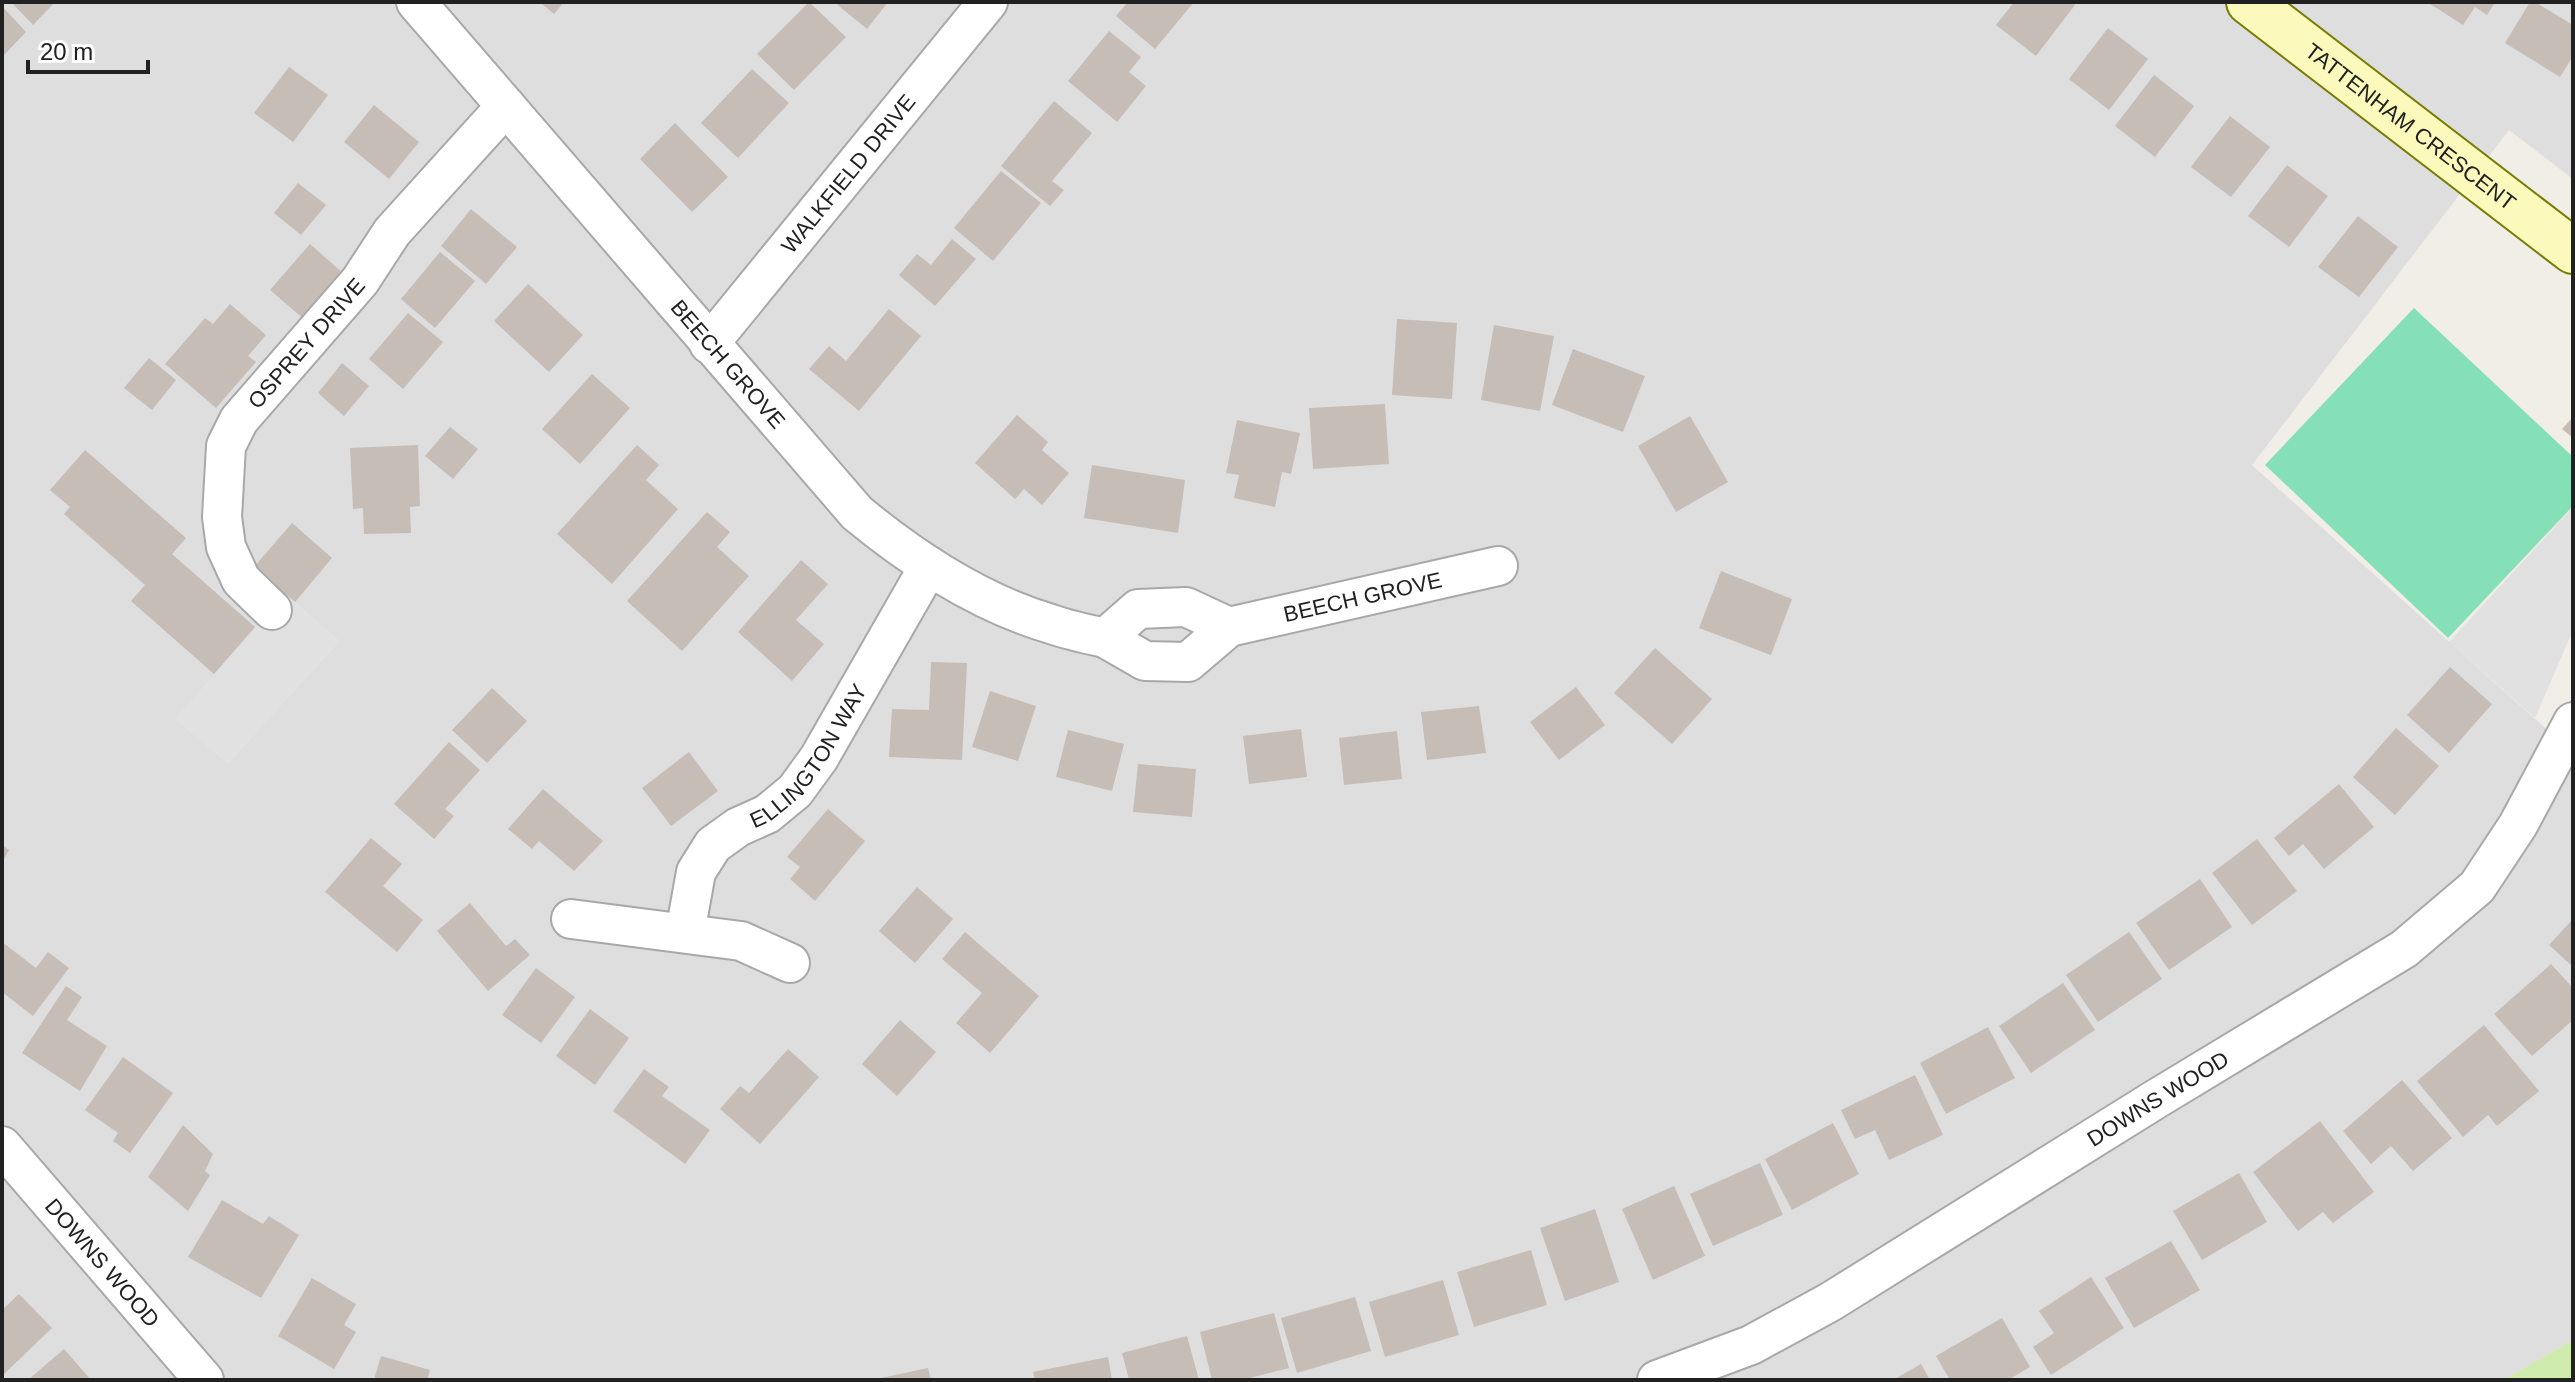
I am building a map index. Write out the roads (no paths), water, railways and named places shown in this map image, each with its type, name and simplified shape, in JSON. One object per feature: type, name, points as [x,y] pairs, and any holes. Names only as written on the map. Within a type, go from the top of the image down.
[{"type":"street","name":"BEECH GROVE","points":[[416,2],[857,513],[929,566],[989,599],[1049,624],[1105,638],[1145,661],[1188,662],[1229,627],[1498,566]]},
{"type":"street","name":"WALKFIELD DRIVE","points":[[709,344],[988,2]]},
{"type":"street","name":"TATTENHAM CRESCENT","points":[[2249,2],[2573,251]]},
{"type":"street","name":"OSPREY DRIVE","points":[[272,610],[241,580],[226,547],[222,517],[226,446],[239,420],[360,281],[392,232],[506,106]]},
{"type":"street","name":"ELLINGTON WAY","points":[[685,933],[696,872],[713,845],[738,827],[767,814],[795,791],[819,758],[929,566]]},
{"type":"street","points":[[1105,638],[1138,609],[1186,607],[1229,627]]},
{"type":"street","name":"DOWNS WOOD","points":[[1657,1380],[1751,1345],[1830,1302],[2404,949],[2477,887],[2518,825],[2573,722]]},
{"type":"street","points":[[571,919],[741,941],[790,963]]},
{"type":"street","name":"DOWNS WOOD","points":[[2,1146],[204,1380]]}]
